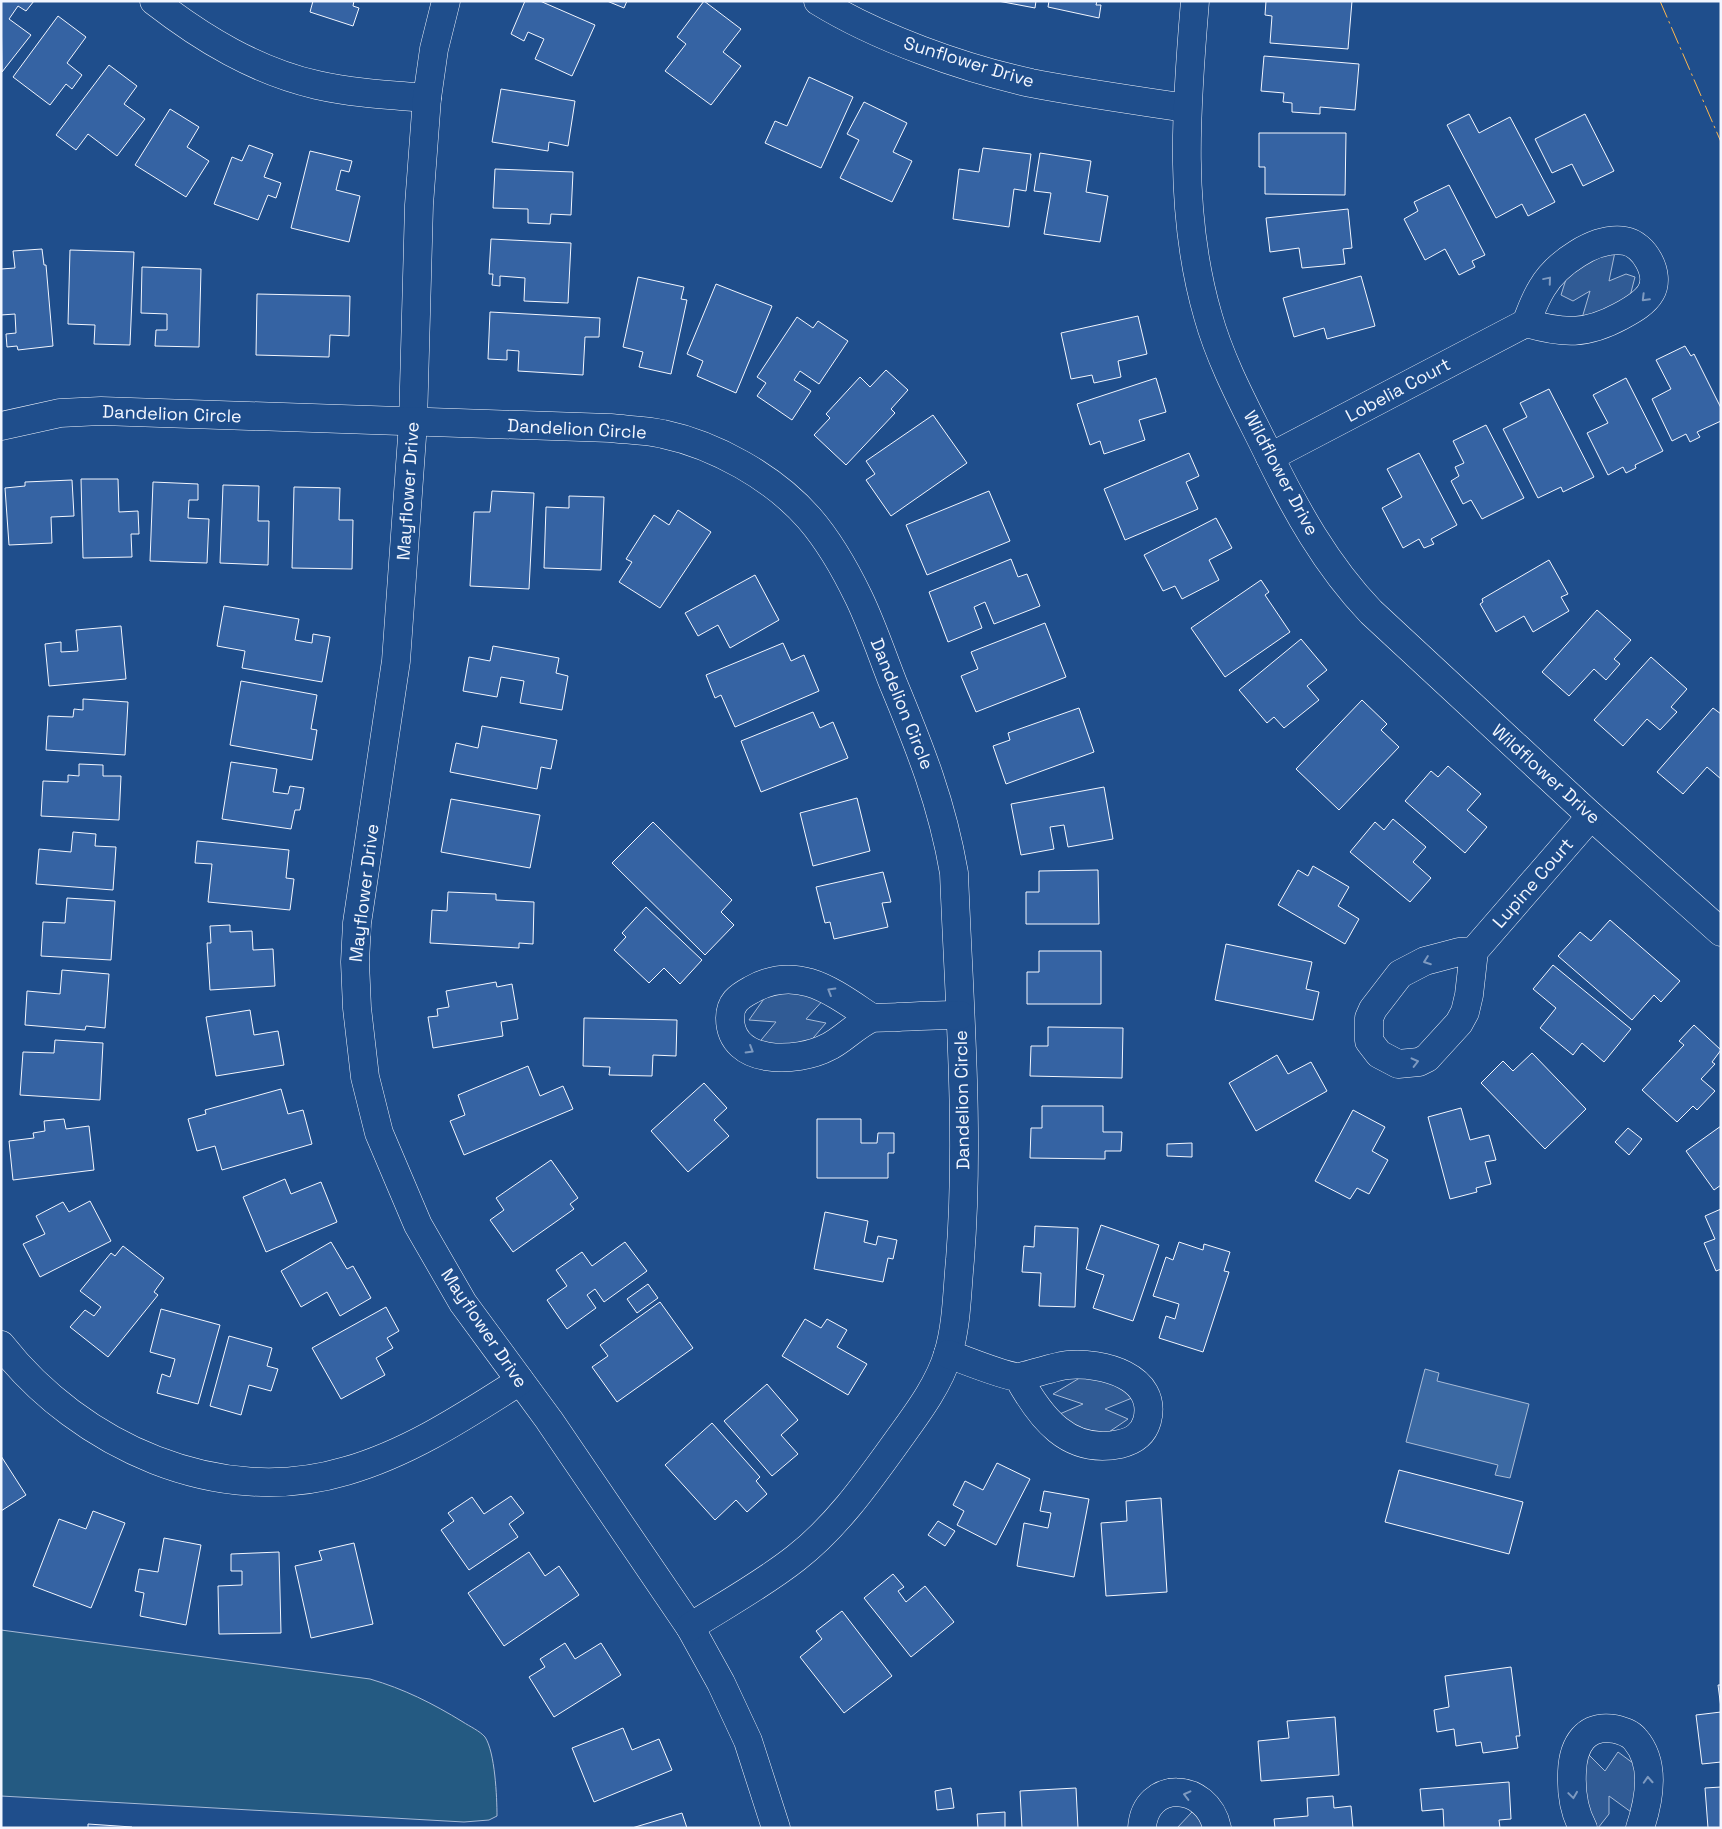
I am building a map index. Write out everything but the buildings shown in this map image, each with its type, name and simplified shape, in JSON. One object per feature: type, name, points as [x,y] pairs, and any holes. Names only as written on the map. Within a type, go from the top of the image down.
[{"type":"street","points":[[154,1],[216,44],[274,72],[324,86],[427,98]]},
{"type":"street","name":"Mayflower Drive","points":[[446,1],[434,49],[427,98],[419,205],[413,422],[396,666],[357,923],[355,968],[365,1077],[379,1133],[418,1225],[462,1302],[520,1381],[690,1627],[721,1683],[748,1741],[776,1828]]},
{"type":"street","name":"Sunflower Drive","points":[[818,1],[853,21],[985,71],[1032,83],[1186,108]]},
{"type":"street","name":"Wildflower Drive","points":[[1195,1],[1186,108],[1186,171],[1190,217],[1198,271],[1208,317],[1224,359],[1293,504],[1323,552],[1357,597],[1406,646],[1591,816],[1721,932]]},
{"type":"street","name":"Lobelia Court","points":[[1270,457],[1526,323]]},
{"type":"street","name":"Dandelion Circle","points":[[1,426],[60,412],[84,411],[610,428],[663,434],[702,447],[738,463],[780,492],[808,518],[835,556],[859,598],[928,766],[938,799],[954,874],[964,1127],[963,1217],[954,1317],[948,1354],[936,1382],[912,1421],[868,1482],[842,1514],[795,1558],[690,1627]]},
{"type":"street","name":"Lupine Court","points":[[1474,951],[1591,816]]},
{"type":"street","points":[[1474,951],[1473,976],[1465,1012],[1459,1023],[1427,1058],[1419,1062],[1398,1064],[1378,1054],[1369,1041],[1369,1018],[1373,1009],[1400,974],[1425,961],[1459,952],[1474,951]]},
{"type":"street","points":[[872,1018],[960,1014]]},
{"type":"street","points":[[1,1345],[19,1367],[44,1392],[75,1416],[115,1442],[160,1463],[207,1476],[243,1481],[284,1482],[313,1479],[346,1471],[387,1457],[466,1415],[520,1381]]},
{"type":"street","points":[[948,1354],[1018,1377]]},
{"type":"street","points":[[1583,1828],[1578,1818],[1571,1792],[1572,1763],[1576,1747],[1583,1736],[1590,1731],[1609,1728],[1630,1734],[1636,1740],[1646,1761],[1648,1792],[1640,1828]]},
{"type":"street","points":[[1142,1828],[1144,1815],[1150,1805],[1171,1792],[1188,1794],[1202,1800],[1209,1808],[1217,1828]]},
{"type":"shaded area","points":[[1616,247],[1609,281],[1626,274],[1635,277],[1629,300],[1580,325],[1590,291],[1573,301],[1561,295],[1568,273]]},
{"type":"shaded area","points":[[792,992],[826,997],[806,1019],[826,1023],[808,1044],[757,1045],[776,1022],[749,1020],[766,996]]},
{"type":"shaded area","points":[[1425,1369],[1439,1373],[1437,1381],[1529,1404],[1510,1478],[1495,1475],[1498,1465],[1406,1442]]},
{"type":"shaded area","points":[[1083,1376],[1124,1383],[1132,1398],[1105,1409],[1128,1419],[1106,1434],[1083,1432],[1055,1416],[1083,1404],[1053,1394]]},
{"type":"shaded area","points":[[1,1630],[370,1679],[395,1687],[440,1709],[485,1737],[493,1764],[497,1816],[489,1820],[464,1822],[1,1796]]},
{"type":"shaded area","points":[[1618,1752],[1637,1766],[1639,1787],[1631,1812],[1609,1796],[1609,1814],[1598,1828],[1593,1824],[1582,1783],[1587,1753],[1605,1771]]},
{"type":"shaded area","points":[[1192,1812],[1210,1826],[1210,1828],[1177,1828]]},
{"type":"power","points":[[1660,1],[1721,142]]}]
